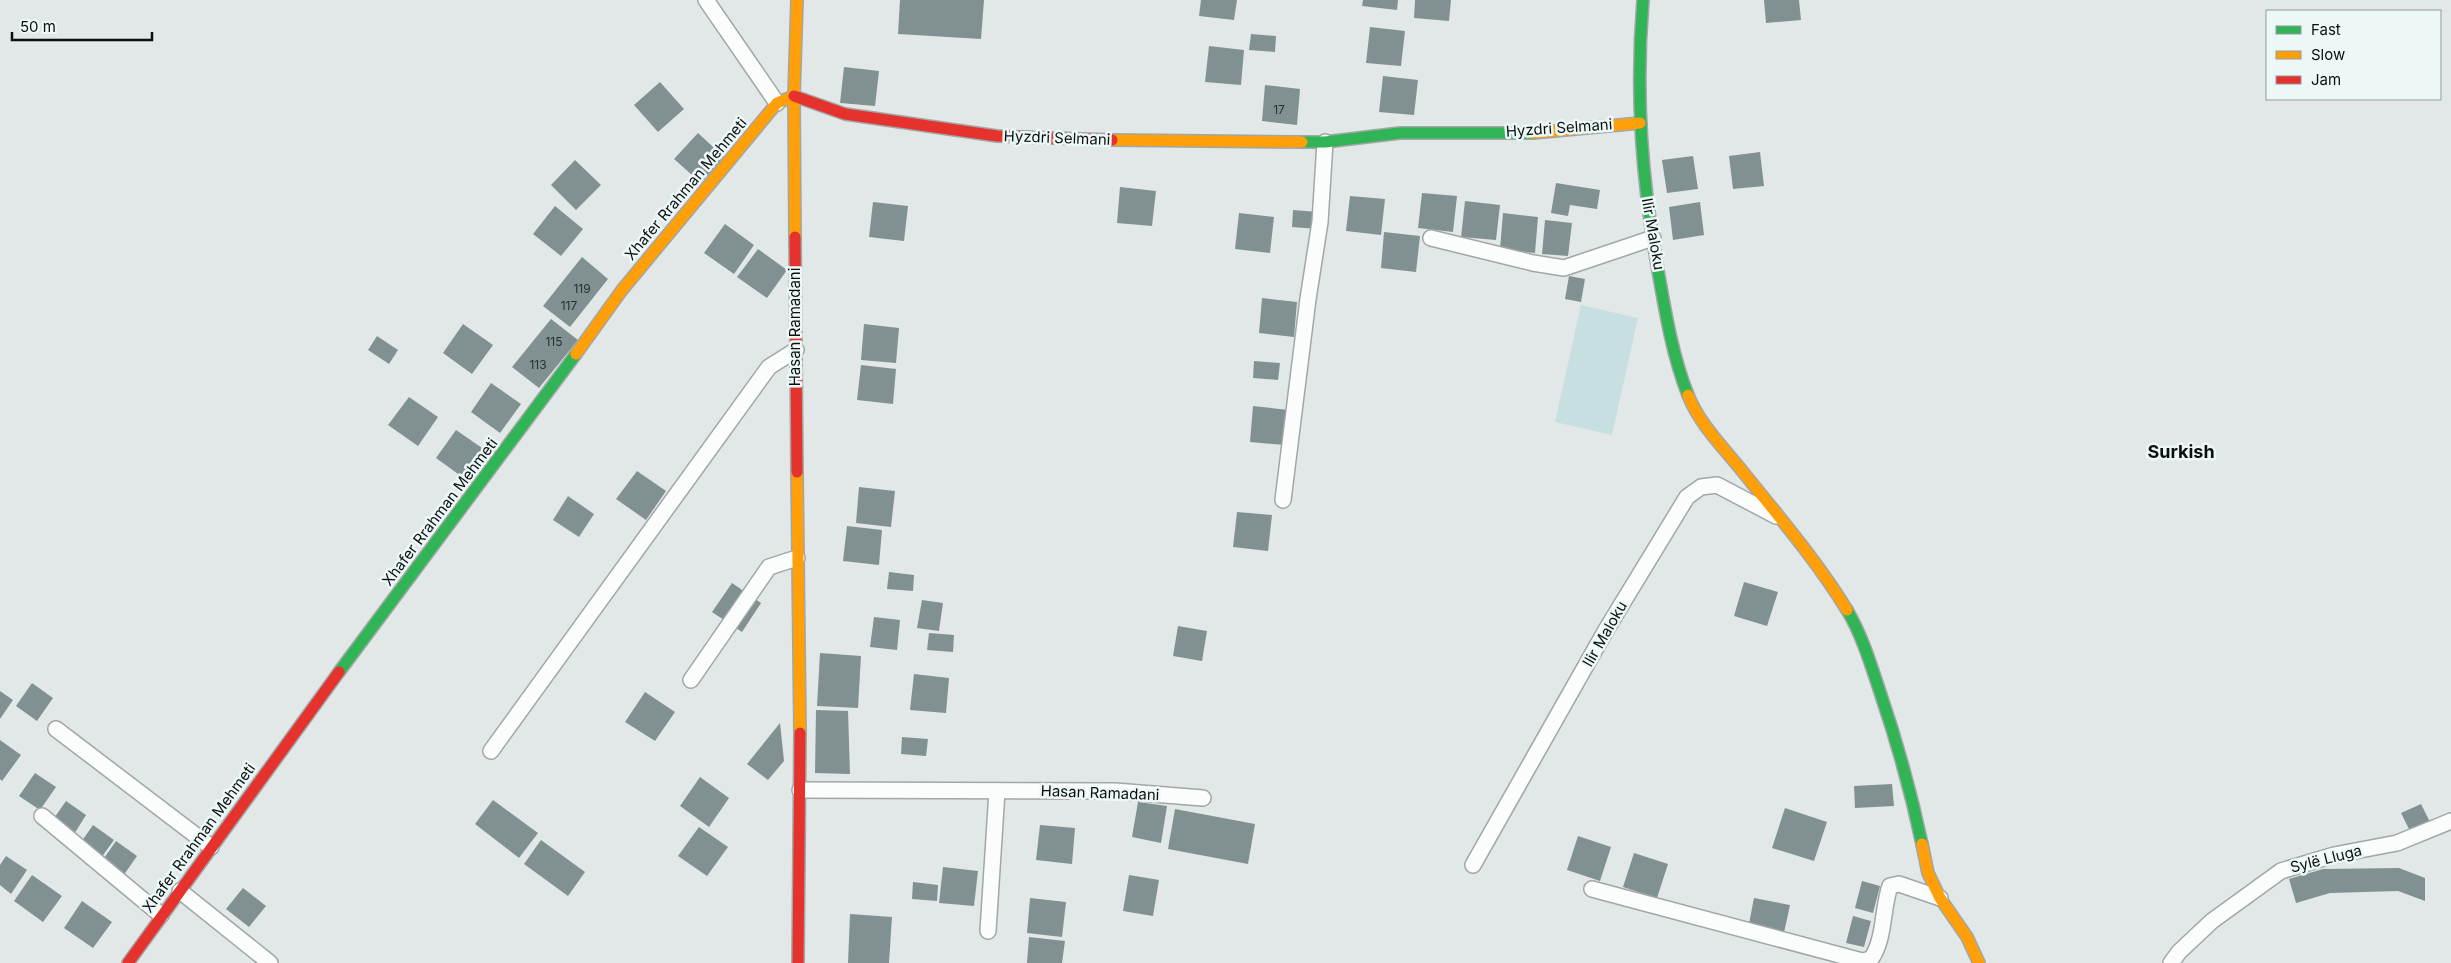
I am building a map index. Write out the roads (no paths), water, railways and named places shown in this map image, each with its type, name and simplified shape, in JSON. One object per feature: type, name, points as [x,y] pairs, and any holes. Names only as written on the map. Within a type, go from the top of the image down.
[{"type":"street","points":[[706,0],[777,103]]},
{"type":"street","name":"Hasan Ramadani","points":[[797,0],[794,96],[800,790],[798,963]]},
{"type":"street","points":[[1640,123],[1639,47],[1643,0]]},
{"type":"street","name":"Xhafer Rrahman Mehmeti","points":[[128,963],[210,847],[400,589],[537,409],[622,290],[777,103],[794,96]]},
{"type":"street","name":"Hyzdri Selmani","points":[[794,96],[845,114],[997,136],[1063,140],[1326,142],[1400,133],[1537,133],[1612,124],[1640,123]]},
{"type":"street","name":"Ilir Maloku","points":[[1640,123],[1646,203],[1672,345],[1682,380],[1693,408],[1709,433],[1781,519],[1835,590],[1861,639],[1900,754],[1928,873],[1940,898],[1967,937],[1979,963]]},
{"type":"street","points":[[1283,500],[1308,300],[1320,222],[1326,142]]},
{"type":"street","points":[[1431,238],[1533,263],[1564,268],[1653,238]]},
{"type":"street","points":[[491,751],[769,367],[796,350]]},
{"type":"street","name":"Ilir Maloku","points":[[1473,865],[1606,630],[1687,497],[1701,487],[1717,485],[1781,519]]},
{"type":"street","points":[[691,680],[768,567],[797,558]]},
{"type":"street","points":[[56,729],[210,847]]},
{"type":"street","name":"Hasan Ramadani","points":[[800,790],[1115,790],[1203,798]]},
{"type":"street","points":[[988,931],[997,790]]},
{"type":"street","points":[[42,816],[161,915]]},
{"type":"street","name":"Sylë Lluga","points":[[2171,963],[2179,952],[2212,921],[2281,871],[2334,855],[2397,843],[2451,821]]},
{"type":"street","points":[[1592,889],[1862,961],[1871,959],[1878,950],[1885,899],[1890,886],[1899,884],[1940,898]]},
{"type":"street","points":[[180,890],[270,963]]},
{"type":"district","name":"Surkish","points":[[2181,452]]}]
